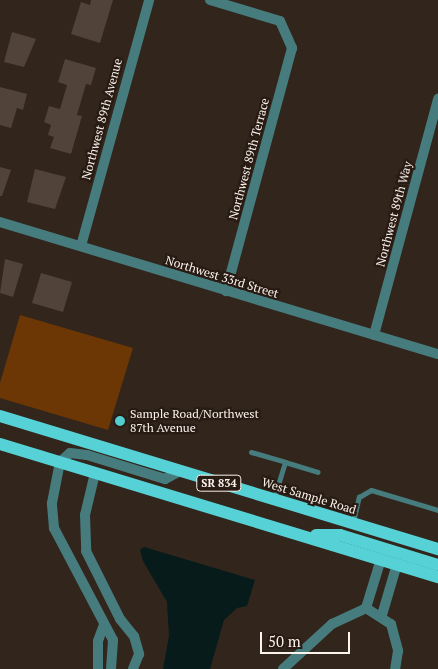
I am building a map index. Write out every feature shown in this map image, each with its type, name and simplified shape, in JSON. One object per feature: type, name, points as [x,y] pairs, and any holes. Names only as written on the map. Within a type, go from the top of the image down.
[{"type":"main road","name":"West Sample Road","points":[[0,416],[438,549]]},
{"type":"main road","name":"SR 834","points":[[0,444],[438,577]]},
{"type":"main road","points":[[304,536],[340,535],[438,564]]},
{"type":"street","name":"Northwest 89th Avenue","points":[[81,246],[149,0]]},
{"type":"street","name":"Northwest 89th Terrace","points":[[210,0],[280,21],[288,34],[292,48],[226,291]]},
{"type":"street","name":"Northwest 89th Way","points":[[374,335],[438,98]]},
{"type":"street","name":"Northwest 33rd Street","points":[[0,222],[438,354]]},
{"type":"street","points":[[111,669],[113,640],[103,627],[54,528],[52,503],[60,462],[70,453],[87,455],[165,479],[180,471]]},
{"type":"street","points":[[95,473],[85,515],[84,538],[92,565],[120,619],[138,646],[133,669]]},
{"type":"street","points":[[366,608],[380,559]]},
{"type":"street","points":[[382,615],[398,564]]},
{"type":"street","points":[[283,669],[332,624],[366,608],[382,615],[396,635],[395,669]]},
{"type":"street","points":[[98,669],[98,641],[103,627],[120,619]]},
{"type":"lane","points":[[251,452],[318,472]]},
{"type":"lane","points":[[274,499],[285,462]]},
{"type":"lane","points":[[353,524],[359,497],[371,490],[438,510]]},
{"type":"shaded area","points":[[20,315],[133,348],[108,430],[0,398],[0,383]]},
{"type":"water","points":[[144,547],[255,580],[247,606],[237,608],[224,620],[210,669],[163,669],[169,636],[167,602],[143,561],[140,550]]},
{"type":"building","points":[[91,0],[113,0],[100,43],[71,34],[81,2],[90,5]]},
{"type":"building","points":[[12,32],[36,39],[24,67],[4,62]]},
{"type":"building","points":[[65,59],[96,68],[91,85],[86,84],[77,115],[82,116],[71,154],[50,148],[54,137],[48,135],[51,125],[44,122],[49,106],[60,109],[67,85],[58,82]]},
{"type":"building","points":[[0,87],[27,94],[23,110],[17,108],[11,128],[0,125]]},
{"type":"building","points":[[0,167],[11,170],[2,196],[0,196]]},
{"type":"building","points":[[35,169],[66,177],[55,209],[27,202]]},
{"type":"building","points":[[5,259],[23,264],[13,297],[0,293]]},
{"type":"building","points":[[41,273],[72,282],[63,312],[32,303]]},
{"type":"place","name":"Sample Road/Northwest 87th Avenue","points":[[120,421]]}]
